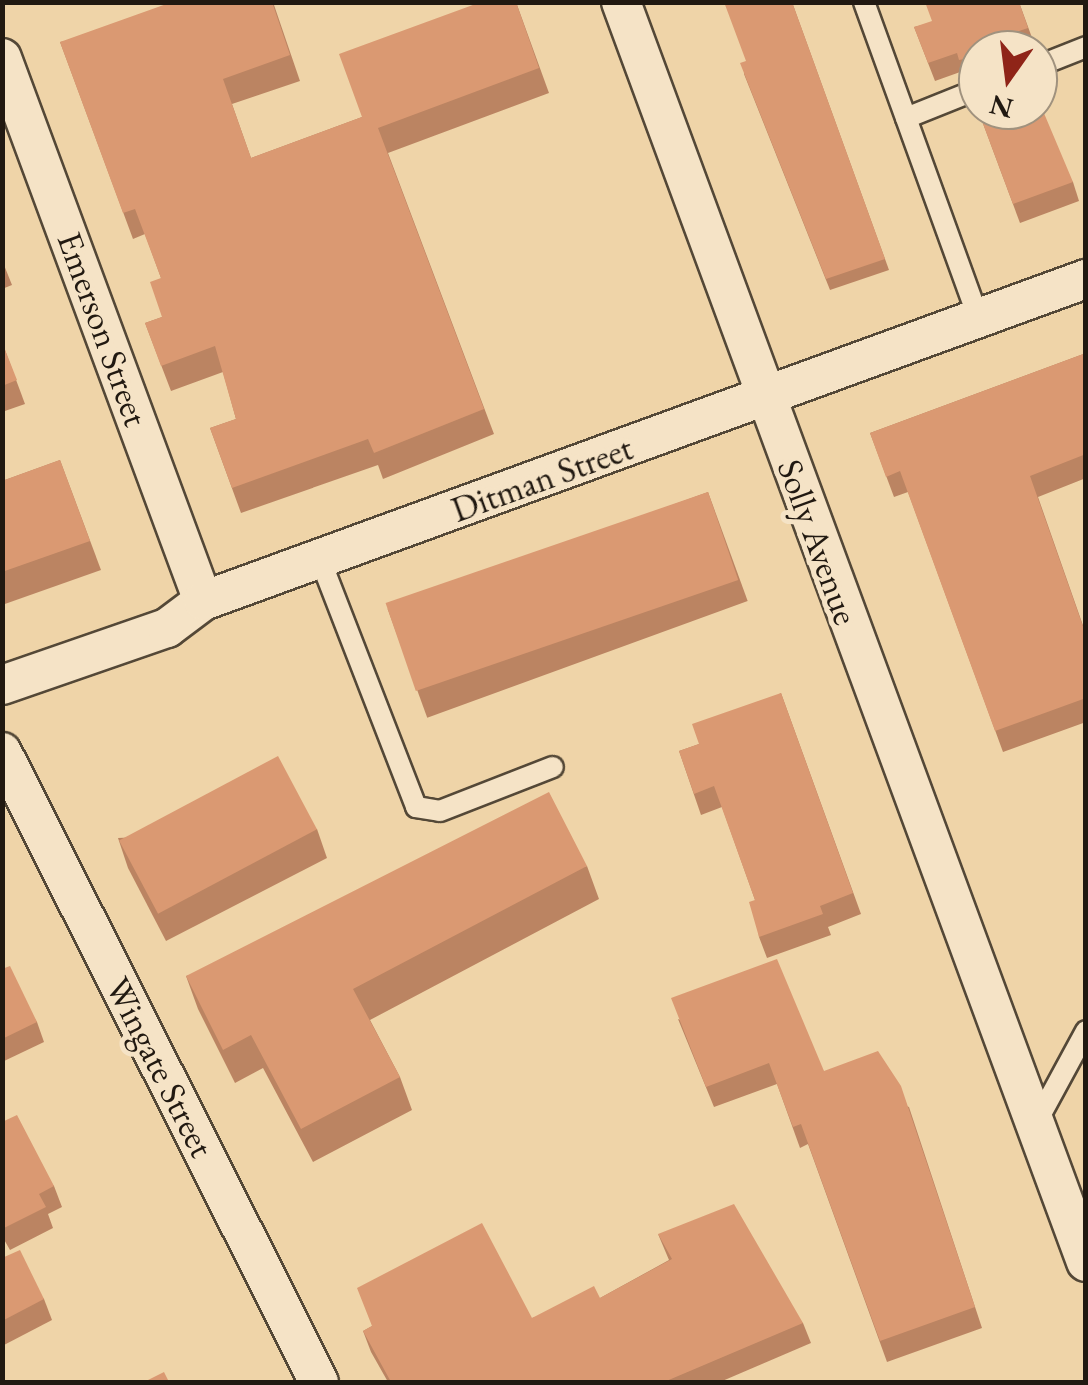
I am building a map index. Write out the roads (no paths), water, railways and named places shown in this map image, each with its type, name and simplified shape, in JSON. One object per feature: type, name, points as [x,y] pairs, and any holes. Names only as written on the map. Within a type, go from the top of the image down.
[{"type":"street","name":"Solly Avenue","points":[[621,2],[1016,1081],[1086,1262]]},
{"type":"street","name":"Emerson Street","points":[[2,58],[203,601]]},
{"type":"street","name":"Ditman Street","points":[[2,685],[167,628],[203,601],[1086,279]]},
{"type":"street","name":"Wingate Street","points":[[2,752],[319,1382]]},
{"type":"lane","points":[[864,2],[978,318]]},
{"type":"lane","points":[[1058,58],[1086,47]]},
{"type":"lane","points":[[906,118],[958,97]]},
{"type":"lane","points":[[320,559],[416,807],[440,811],[553,767]]},
{"type":"lane","points":[[1034,1126],[1086,1031]]}]
